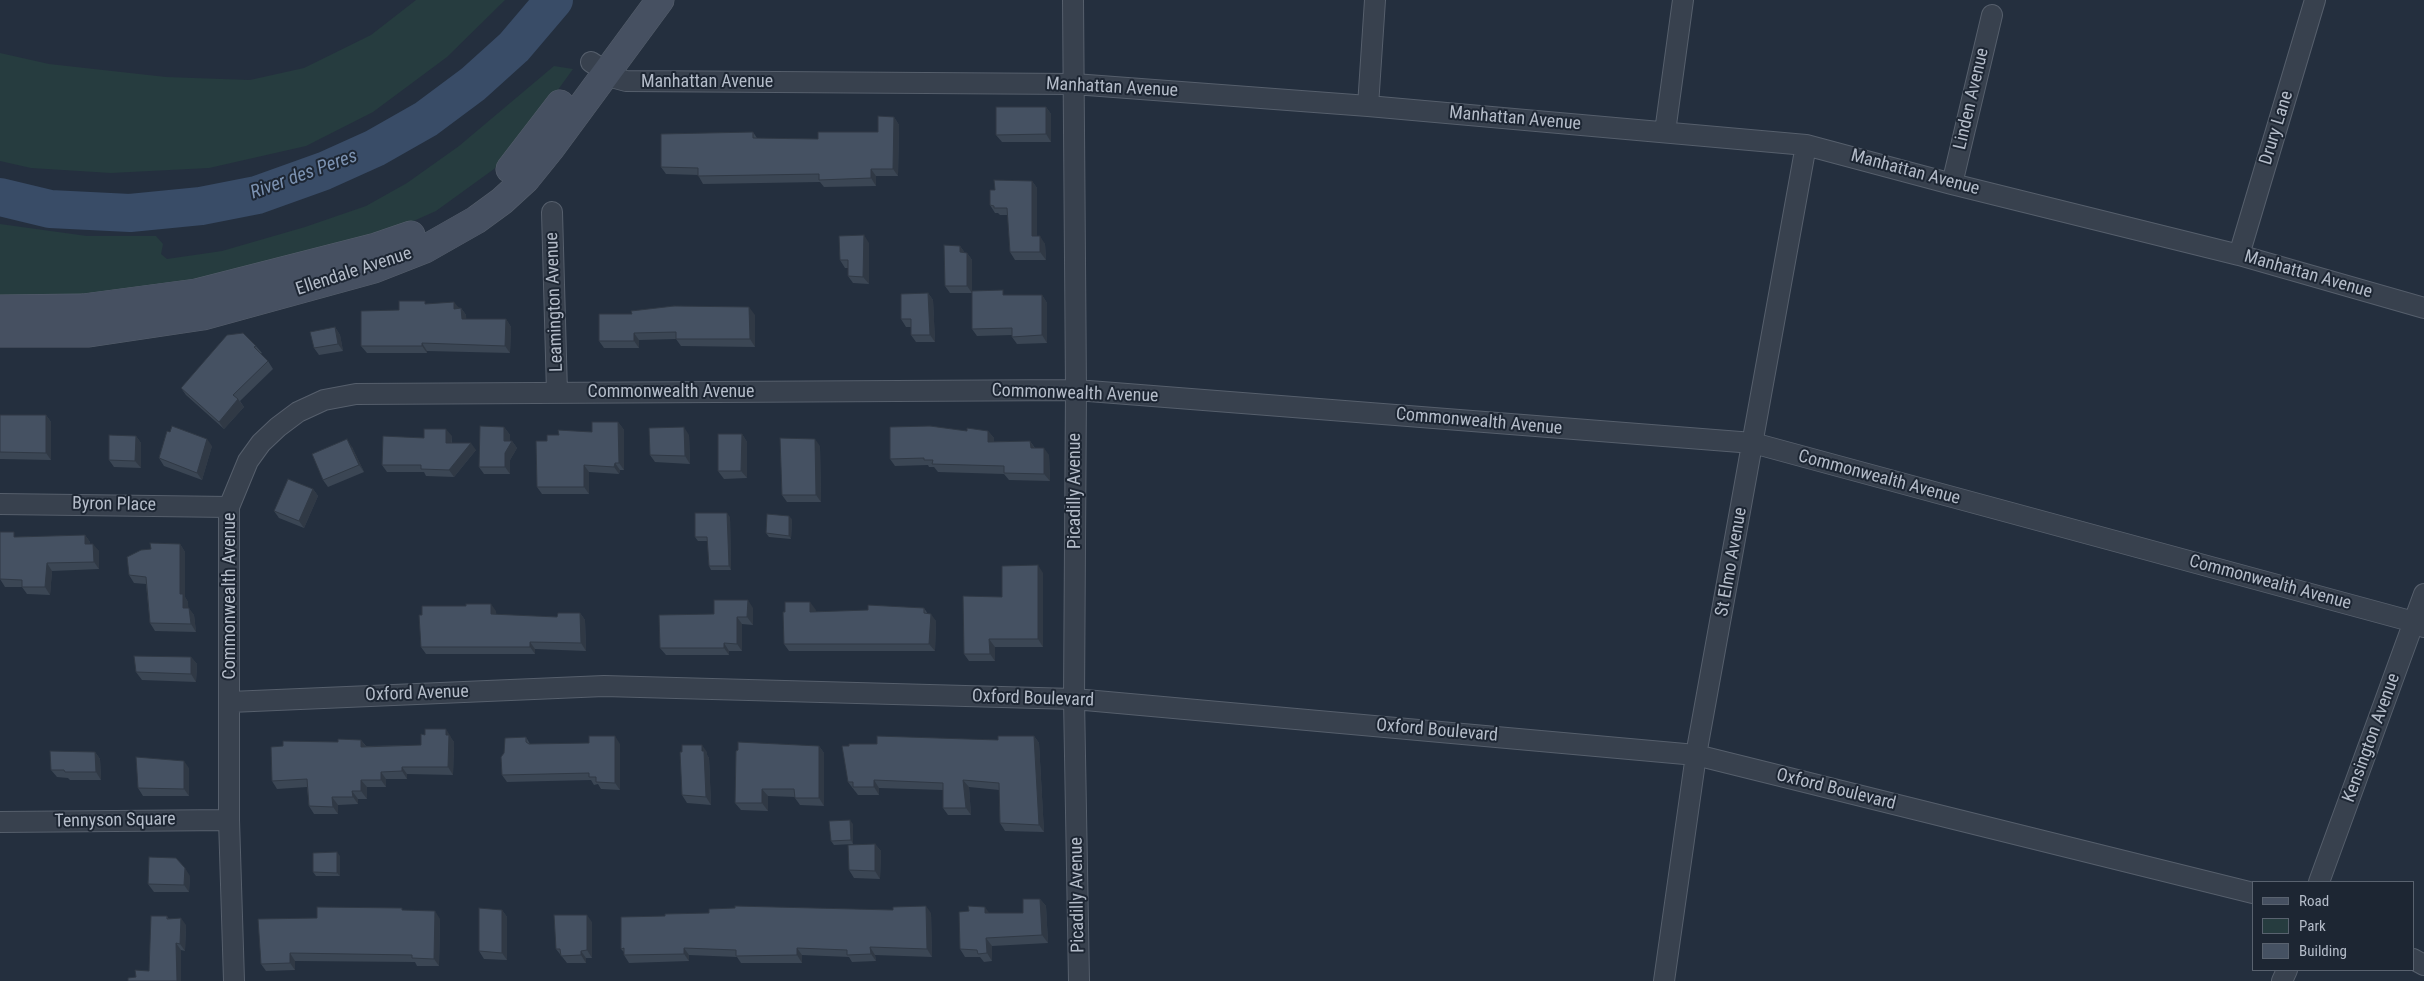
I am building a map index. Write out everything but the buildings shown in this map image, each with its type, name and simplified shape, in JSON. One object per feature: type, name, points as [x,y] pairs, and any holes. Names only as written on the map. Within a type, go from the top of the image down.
[{"type":"main road","name":"Ellendale Avenue","points":[[0,333],[89,332],[203,316],[374,269],[425,249],[476,220],[502,201],[526,179],[599,68],[637,0]]},
{"type":"main road","name":"Ellendale Avenue","points":[[0,309],[83,308],[196,293],[394,242],[454,215],[510,168],[660,0]]},
{"type":"street","name":"Picadilly Avenue","points":[[1073,0],[1076,390],[1074,699],[1080,981]]},
{"type":"street","points":[[1368,106],[1375,0]]},
{"type":"street","points":[[1665,132],[1683,0]]},
{"type":"street","name":"Drury Lane","points":[[2240,255],[2315,0]]},
{"type":"street","name":"Linden Avenue","points":[[1952,184],[1992,15]]},
{"type":"street","name":"Manhattan Avenue","points":[[599,68],[626,81],[1074,84],[1368,106],[1806,145],[1952,184],[2240,255],[2424,308]]},
{"type":"street","name":"St Elmo Avenue","points":[[1664,981],[1696,755],[1806,145]]},
{"type":"street","name":"Leamington Avenue","points":[[552,212],[558,393]]},
{"type":"street","name":"Commonwealth Avenue","points":[[234,981],[229,820],[228,506],[248,461],[261,443],[298,412],[324,400],[356,394],[1076,390],[1753,444],[2419,625]]},
{"type":"street","name":"Byron Place","points":[[0,504],[228,506]]},
{"type":"street","name":"Kensington Avenue","points":[[2319,881],[2419,625],[2424,594]]},
{"type":"street","name":"Oxford Boulevard","points":[[604,686],[1074,699],[1696,755],[2252,893]]},
{"type":"street","name":"Oxford Avenue","points":[[230,702],[604,686]]},
{"type":"street","name":"Tennyson Square","points":[[0,822],[229,820]]},
{"type":"green space","points":[[416,0],[505,0],[447,57],[373,112],[306,146],[209,168],[111,173],[31,168],[0,161],[0,53],[49,64],[166,77],[250,80],[304,68],[371,35]]},
{"type":"green space","points":[[554,66],[573,69],[521,141],[494,169],[436,211],[391,231],[176,288],[0,302],[0,224],[87,236],[156,236],[163,244],[161,254],[167,259],[222,251],[305,227],[366,206],[407,183],[459,146]]},
{"type":"waterway","name":"River des Peres","points":[[0,197],[50,209],[130,213],[201,206],[257,195],[324,171],[375,148],[426,119],[473,84],[514,47],[554,0]]}]
